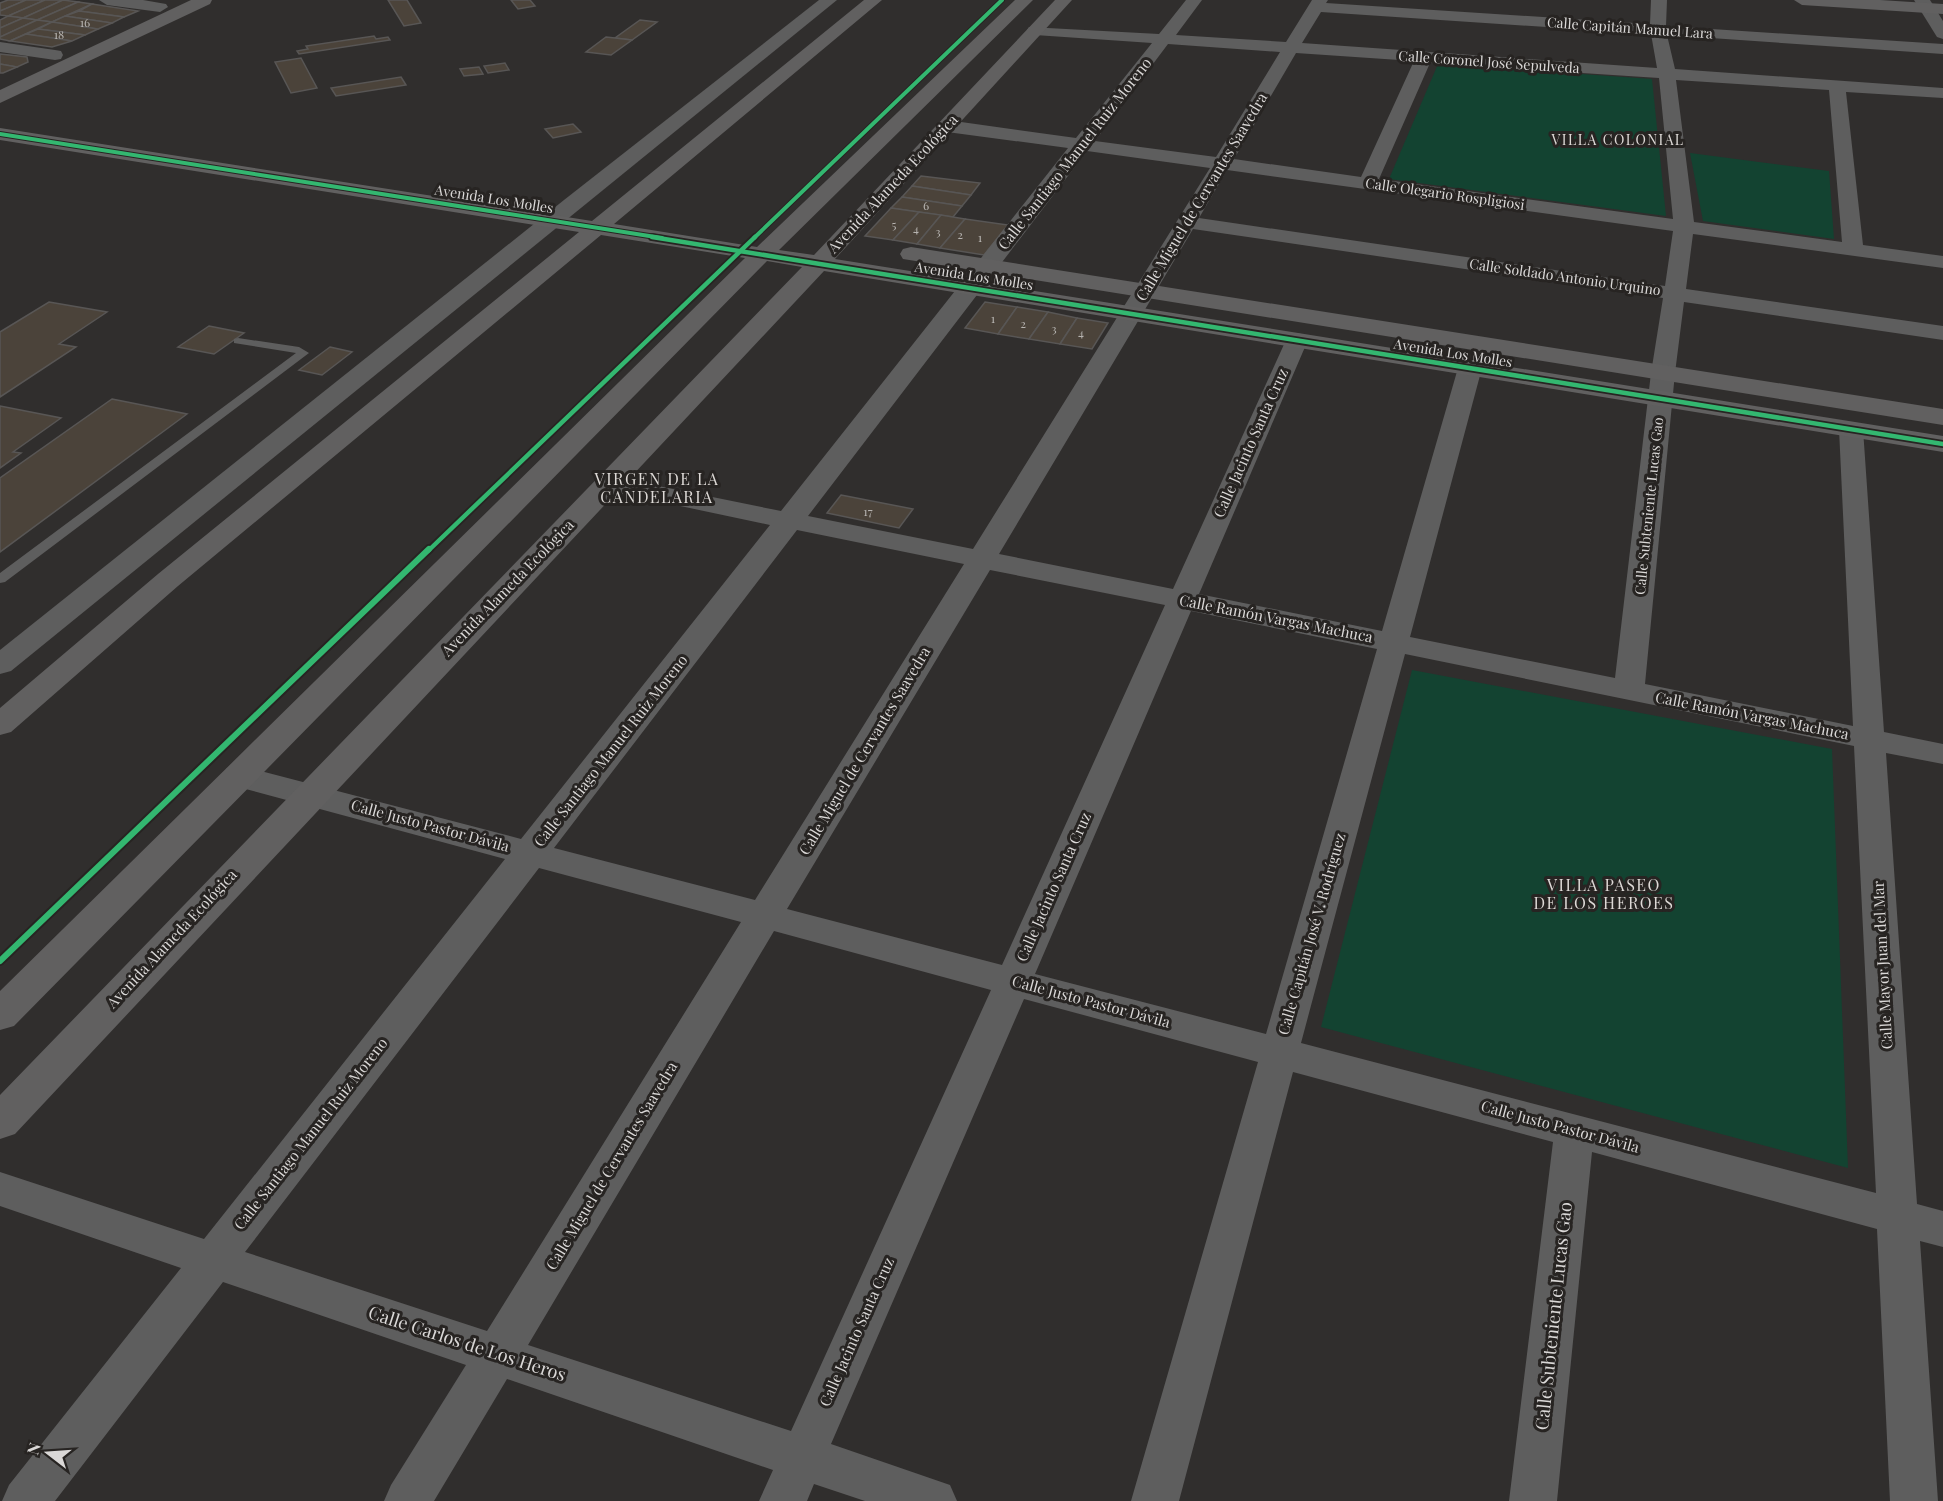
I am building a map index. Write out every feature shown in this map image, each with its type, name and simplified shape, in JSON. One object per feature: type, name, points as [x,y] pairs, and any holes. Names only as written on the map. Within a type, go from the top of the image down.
[{"type":"street","points":[[107,0],[167,4]]},
{"type":"street","points":[[0,97],[204,0]]},
{"type":"street","points":[[0,665],[571,204],[829,0]]},
{"type":"street","points":[[0,724],[168,580],[596,228],[628,212],[873,0]]},
{"type":"street","name":"Avenida Alameda Ecológica","points":[[0,1015],[762,254],[829,245],[1025,0]]},
{"type":"street","name":"Avenida Alameda Ecológica","points":[[0,1122],[311,793],[609,484],[829,245],[947,126],[1064,0]]},
{"type":"street","name":"Calle Santiago Manuel Ruiz Moreno","points":[[26,1501],[1194,0]]},
{"type":"street","name":"Calle Subteniente Lucas Gao","points":[[1629,691],[1661,386],[1684,227],[1667,74],[1658,30],[1659,0]]},
{"type":"street","points":[[1802,0],[1931,6],[1943,34]]},
{"type":"street","name":"Calle Capitán Manuel Lara","points":[[1318,3],[1658,30],[1943,49]]},
{"type":"street","name":"Calle Miguel de Cervantes Saavedra","points":[[408,1501],[1139,302],[1318,3]]},
{"type":"street","points":[[0,81],[167,4]]},
{"type":"street","name":"Calle Coronel José Sepulveda","points":[[1035,30],[1943,93]]},
{"type":"street","points":[[0,47],[55,55]]},
{"type":"street","points":[[1367,184],[1424,57]]},
{"type":"street","points":[[1837,86],[1853,250]]},
{"type":"street","name":"Avenida Los Molles","points":[[0,120],[628,212]]},
{"type":"street","name":"Calle Olegario Rospligiosi","points":[[947,126],[1943,262]]},
{"type":"street","name":"Avenida Los Molles","points":[[0,134],[762,254],[829,245],[980,277]]},
{"type":"street","name":"Calle Soldado Antonio Urquino","points":[[1187,222],[1943,333]]},
{"type":"street","name":"Avenida Los Molles","points":[[738,228],[980,277],[1661,386],[1851,429],[1943,444]]},
{"type":"street","name":"Avenida Los Molles","points":[[1139,302],[1297,340],[1470,368],[1943,417]]},
{"type":"street","name":"Calle Jacinto Santa Cruz","points":[[783,1501],[1297,340]]},
{"type":"street","name":"Calle Capitán José V. Rodríguez","points":[[1155,1501],[1470,368]]},
{"type":"street","name":"Calle Mayor Juan del Mar","points":[[1851,429],[1914,1501]]},
{"type":"street","name":"Calle Ramón Vargas Machuca","points":[[609,484],[1943,754]]},
{"type":"street","name":"Calle Justo Pastor Dávila","points":[[238,776],[311,793],[1943,1229]]},
{"type":"street","name":"Calle Subteniente Lucas Gao","points":[[1533,1501],[1574,1131]]},
{"type":"street","name":"Calle Carlos de Los Heros","points":[[0,1189],[933,1501]]},
{"type":"lane","points":[[0,579],[303,353],[298,350],[238,341]]},
{"type":"green space","points":[[1438,64],[1652,79],[1666,216],[1389,179]]},
{"type":"green space","points":[[1690,153],[1829,171],[1834,239],[1703,221]]},
{"type":"green space","points":[[1412,670],[1832,749],[1848,1168],[1321,1027]]},
{"type":"building","points":[[8,0],[26,0],[0,11],[0,3]]},
{"type":"building","points":[[26,0],[45,0],[8,16],[0,15],[0,11]]},
{"type":"building","points":[[45,0],[63,0],[23,18],[8,16]]},
{"type":"building","points":[[63,0],[78,2],[37,20],[23,18]]},
{"type":"building","points":[[388,0],[407,0],[421,23],[404,26]]},
{"type":"building","points":[[511,0],[530,0],[535,6],[518,9]]},
{"type":"building","points":[[78,2],[92,4],[52,22],[37,20]]},
{"type":"building","points":[[92,4],[138,11],[124,17],[79,11]]},
{"type":"building","points":[[79,11],[124,17],[112,23],[65,16]]},
{"type":"building","points":[[8,16],[23,18],[0,28],[0,20]]},
{"type":"building","points":[[65,16],[112,23],[98,29],[52,22]]},
{"type":"building","points":[[23,18],[37,20],[0,37],[0,28]]},
{"type":"building","points":[[37,20],[52,22],[10,41],[0,39],[0,37]]},
{"type":"building","points":[[640,20],[657,22],[632,40],[615,38]]},
{"type":"building","points":[[52,22],[98,29],[85,35],[38,29]]},
{"type":"building","points":[[38,29],[85,35],[72,41],[26,34]]},
{"type":"building","points":[[26,34],[72,41],[52,47],[10,41]]},
{"type":"building","points":[[374,36],[376,39],[388,37],[390,40],[299,54],[297,51],[308,49],[306,46]]},
{"type":"building","points":[[606,37],[632,40],[611,55],[586,52]]},
{"type":"building","points":[[0,54],[27,57],[28,62],[17,67],[0,64]]},
{"type":"building","points":[[301,58],[317,88],[291,93],[275,62]]},
{"type":"building","points":[[505,63],[509,70],[488,73],[484,66]]},
{"type":"building","points":[[0,64],[17,67],[0,73]]},
{"type":"building","points":[[479,67],[483,74],[464,76],[460,69]]},
{"type":"building","points":[[401,77],[406,85],[336,96],[331,88]]},
{"type":"building","points":[[573,124],[581,132],[553,138],[545,129]]},
{"type":"building","points":[[921,176],[980,183],[971,195],[912,186]]},
{"type":"building","points":[[912,186],[971,195],[962,206],[902,197]]},
{"type":"building","points":[[902,197],[962,206],[953,217],[891,208]]},
{"type":"building","points":[[891,208],[919,212],[893,240],[865,236]]},
{"type":"building","points":[[919,212],[941,215],[917,244],[893,240]]},
{"type":"building","points":[[941,215],[965,219],[940,248],[917,244]]},
{"type":"building","points":[[965,219],[1008,225],[984,255],[940,248]]},
{"type":"building","points":[[49,302],[107,312],[59,344],[76,347],[0,397],[0,332]]},
{"type":"building","points":[[985,302],[1017,307],[998,334],[965,328]]},
{"type":"building","points":[[1017,307],[1048,312],[1029,339],[998,334]]},
{"type":"building","points":[[1048,312],[1077,318],[1060,344],[1029,339]]},
{"type":"building","points":[[1077,318],[1108,323],[1092,349],[1060,344]]},
{"type":"building","points":[[209,326],[244,333],[214,354],[178,347]]},
{"type":"building","points":[[330,347],[352,352],[322,375],[299,370]]},
{"type":"building","points":[[112,399],[187,414],[0,552],[0,478]]},
{"type":"building","points":[[0,406],[61,418],[13,452],[21,453],[0,468]]},
{"type":"building","points":[[841,495],[913,509],[899,528],[827,513]]},
{"type":"cycle path","points":[[0,961],[1002,0]]},
{"type":"cycle path","points":[[0,134],[1943,444]]},
{"type":"district","name":"VILLA COLONIAL","points":[[1618,140]]},
{"type":"district","name":"VIRGEN DE LA CANDELARIA","points":[[657,488]]},
{"type":"district","name":"VILLA PASEO DE LOS HEROES","points":[[1604,894]]}]
